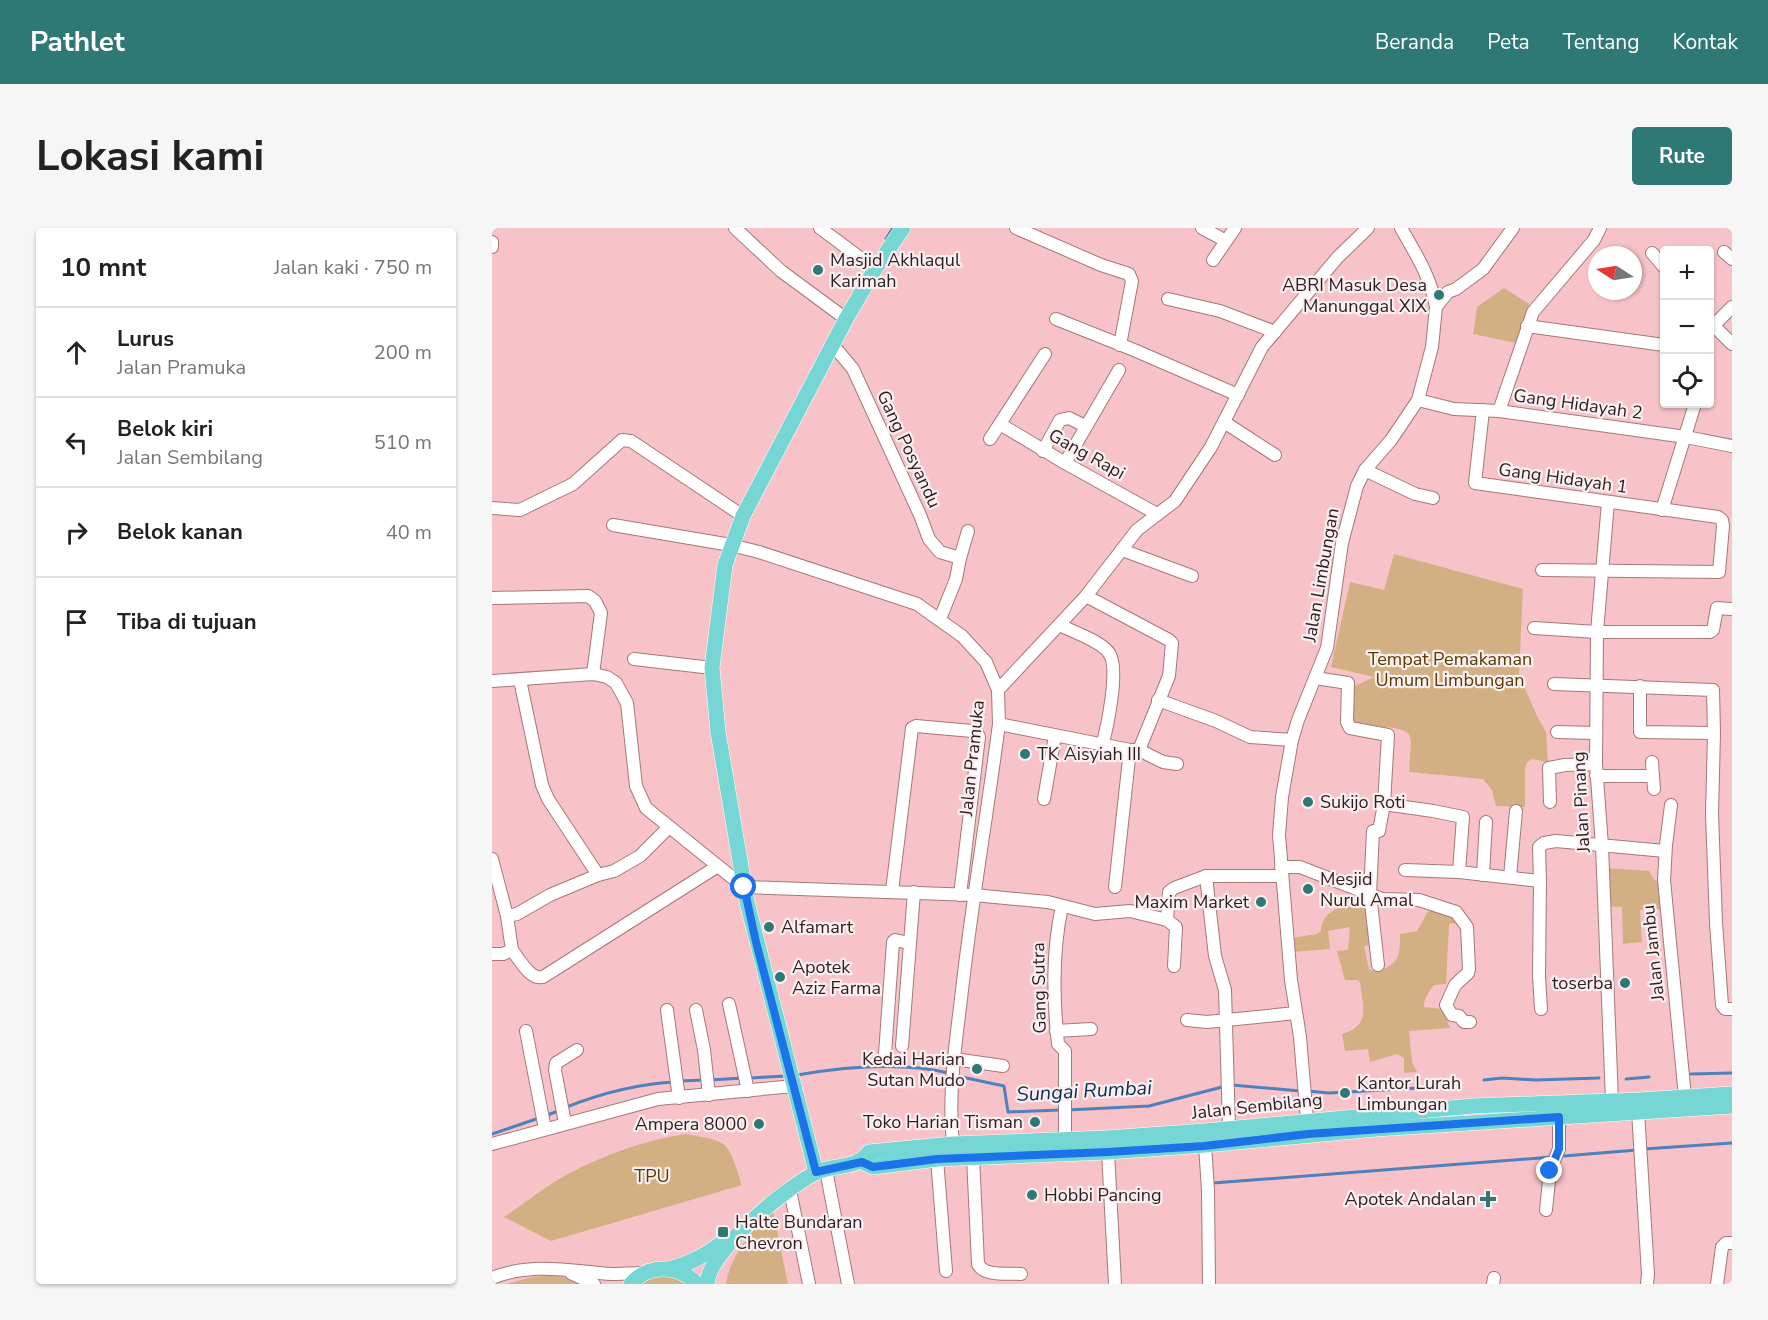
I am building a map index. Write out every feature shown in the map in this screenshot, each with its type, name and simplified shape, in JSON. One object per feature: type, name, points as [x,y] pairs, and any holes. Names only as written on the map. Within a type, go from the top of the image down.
[{"type":"main road","points":[[821,1171],[788,1066],[744,887],[718,732],[712,668],[725,565],[742,516],[846,319],[874,269],[903,228]]},
{"type":"main road","name":"Jalan Sembilang","points":[[707,1284],[714,1263],[725,1248],[748,1225],[776,1198],[821,1171],[953,1144],[1065,1140],[1473,1106],[1732,1094]]},
{"type":"main road","name":"Jalan Sembilang","points":[[868,1160],[1108,1152],[1204,1146],[1308,1134],[1732,1106]]},
{"type":"main road","name":"Jalan Sembilang","points":[[644,1273],[686,1265],[702,1258],[748,1225]]},
{"type":"main road","points":[[668,1269],[680,1271],[697,1284]]},
{"type":"main road","points":[[631,1284],[644,1273]]},
{"type":"street","points":[[735,228],[781,271],[846,319]]},
{"type":"street","points":[[820,228],[874,269]]},
{"type":"street","points":[[1016,228],[1091,261],[1129,274],[1132,281],[1120,345]]},
{"type":"street","points":[[1202,228],[1226,241]]},
{"type":"street","points":[[1212,260],[1236,228]]},
{"type":"street","points":[[998,690],[1029,654],[1060,626],[1137,530],[1175,501],[1211,447],[1262,347],[1338,256],[1368,228]]},
{"type":"street","name":"Jalan Limbungan","points":[[1307,1120],[1281,871],[1280,814],[1292,740],[1327,648],[1336,575],[1348,516],[1357,486],[1365,470],[1398,431],[1418,400],[1432,347],[1436,307],[1433,290],[1401,228]]},
{"type":"street","points":[[1436,307],[1448,292],[1461,286],[1483,269],[1513,228]]},
{"type":"street","points":[[1499,411],[1533,312],[1594,240],[1600,228]]},
{"type":"street","points":[[492,242],[492,247]]},
{"type":"street","points":[[1653,253],[1660,261]]},
{"type":"street","points":[[1433,290],[1448,292]]},
{"type":"street","points":[[1168,299],[1220,311],[1275,332]]},
{"type":"street","points":[[1714,323],[1732,307]]},
{"type":"street","points":[[1056,319],[1238,395]]},
{"type":"street","points":[[1527,326],[1660,344]]},
{"type":"street","points":[[1714,329],[1732,344]]},
{"type":"street","name":"Gang Posyandu","points":[[833,345],[853,369],[929,539],[940,552],[960,558]]},
{"type":"street","points":[[990,440],[1045,354]]},
{"type":"street","points":[[1065,464],[1119,370]]},
{"type":"street","name":"Gang Hidayah 2","points":[[1418,400],[1454,409],[1499,411],[1686,437],[1732,446]]},
{"type":"street","points":[[1662,510],[1694,408]]},
{"type":"street","name":"Gang Hidayah 1","points":[[1483,410],[1474,483],[1718,517],[1722,520],[1724,526],[1719,572],[1602,571]]},
{"type":"street","points":[[1043,451],[1061,419],[1069,418],[1085,426]]},
{"type":"street","points":[[1224,422],[1275,455]]},
{"type":"street","name":"Gang Rapi","points":[[1000,424],[1065,464],[1157,514]]},
{"type":"street","points":[[492,508],[520,510],[573,484],[622,440],[631,441],[742,516]]},
{"type":"street","points":[[1365,470],[1415,495],[1434,498]]},
{"type":"street","name":"Jalan Pinang","points":[[1608,502],[1597,632],[1596,770],[1602,846],[1612,1101]]},
{"type":"street","name":"Jalan Pramuka","points":[[613,525],[731,544],[831,574],[917,604],[962,636],[986,662],[998,690],[999,724],[974,895],[953,1069],[951,1119],[953,1144]]},
{"type":"street","points":[[940,619],[956,579],[968,531]]},
{"type":"street","points":[[1122,550],[1192,576]]},
{"type":"street","points":[[1542,570],[1602,571]]},
{"type":"street","points":[[492,598],[588,596],[594,600],[601,613],[592,674]]},
{"type":"street","points":[[1086,596],[1172,643],[1169,675],[1134,750],[1115,887]]},
{"type":"street","points":[[1534,628],[1597,632],[1710,633],[1713,630],[1717,608],[1732,609]]},
{"type":"street","points":[[1060,626],[1102,645],[1110,654],[1112,664],[1111,712],[1102,746]]},
{"type":"street","points":[[634,659],[712,668]]},
{"type":"street","points":[[492,681],[592,674],[607,677],[616,682],[627,703],[636,786],[646,808],[744,887],[974,895],[1048,902],[1095,914],[1130,911],[1167,920],[1176,927],[1174,966]]},
{"type":"street","points":[[1315,678],[1348,683],[1347,722],[1350,728],[1388,735],[1384,804],[1379,831],[1373,831],[1370,894],[1378,965]]},
{"type":"street","points":[[520,680],[542,785],[548,800],[598,875]]},
{"type":"street","points":[[1554,684],[1713,690],[1712,814],[1716,924],[1722,1005],[1725,1009],[1732,1009]]},
{"type":"street","points":[[1640,686],[1640,732],[1714,733]]},
{"type":"street","points":[[1158,700],[1216,721],[1250,737],[1292,740]]},
{"type":"street","points":[[999,724],[1102,746],[1134,750],[1163,762],[1178,764]]},
{"type":"street","points":[[892,891],[912,728],[916,726],[972,731],[977,732],[979,737],[960,895]]},
{"type":"street","points":[[1557,732],[1596,733]]},
{"type":"street","points":[[1044,799],[1055,736]]},
{"type":"street","points":[[1550,802],[1550,768],[1565,765],[1654,783],[1652,762]]},
{"type":"street","points":[[1384,804],[1463,817],[1460,872]]},
{"type":"street","name":"Jalan Jambu","points":[[1671,805],[1664,880],[1684,1097]]},
{"type":"street","points":[[1510,878],[1516,811]]},
{"type":"street","points":[[1483,875],[1486,822]]},
{"type":"street","points":[[507,916],[517,914],[550,895],[598,875],[614,871],[640,856],[669,827]]},
{"type":"street","points":[[1541,1009],[1539,847],[1544,843],[1556,842],[1665,851]]},
{"type":"street","points":[[492,859],[507,916],[512,950],[532,976],[538,978],[718,866]]},
{"type":"street","points":[[1167,920],[1169,892],[1198,878],[1281,871],[1300,867],[1390,900],[1408,899],[1448,909],[1459,915],[1467,927],[1468,974],[1455,985],[1446,1005],[1452,1015],[1458,1016],[1464,1022],[1470,1022]]},
{"type":"street","points":[[1405,870],[1460,872],[1540,881]]},
{"type":"street","points":[[1206,876],[1215,956],[1225,990],[1229,1128]]},
{"type":"street","points":[[902,1046],[914,892]]},
{"type":"street","name":"Gang Sutra","points":[[1062,906],[1057,930],[1053,993],[1059,1047],[1065,1051],[1065,1140]]},
{"type":"street","points":[[885,1054],[892,942],[894,940],[909,943]]},
{"type":"street","points":[[492,954],[503,954],[512,950]]},
{"type":"street","points":[[729,1004],[747,1083]]},
{"type":"street","points":[[667,1010],[678,1087]]},
{"type":"street","points":[[696,1010],[708,1085]]},
{"type":"street","points":[[1187,1020],[1207,1022],[1296,1013]]},
{"type":"street","points":[[1056,1031],[1091,1029]]},
{"type":"street","points":[[526,1031],[543,1121]]},
{"type":"street","points":[[563,1114],[555,1070],[556,1063],[577,1050]]},
{"type":"street","points":[[953,1069],[1003,1066]]},
{"type":"street","points":[[492,1144],[563,1114],[658,1100],[678,1087],[747,1083],[794,1086]]},
{"type":"street","points":[[1638,1111],[1647,1284]]},
{"type":"street","points":[[1546,1210],[1550,1175],[1559,1149],[1559,1117]]},
{"type":"street","points":[[1204,1146],[1208,1190],[1209,1284]]},
{"type":"street","points":[[1108,1152],[1115,1284]]},
{"type":"street","points":[[973,1157],[980,1269],[985,1272],[1021,1274]]},
{"type":"street","points":[[937,1159],[946,1271]]},
{"type":"street","points":[[821,1171],[848,1284]]},
{"type":"street","points":[[790,1190],[809,1284]]},
{"type":"street","points":[[1716,1284],[1722,1248],[1726,1243],[1732,1243]]},
{"type":"street","points":[[492,1278],[530,1268],[561,1268],[613,1274],[644,1273]]},
{"type":"street","points":[[561,1268],[594,1284]]},
{"type":"green space","points":[[1504,288],[1529,304],[1516,343],[1473,334],[1477,307]]},
{"type":"green space","name":"Tempat Pemakaman Umum Limbungan","points":[[1394,554],[1523,589],[1519,674],[1546,732],[1548,762],[1532,759],[1527,762],[1525,807],[1496,806],[1492,790],[1483,779],[1409,772],[1411,742],[1409,734],[1395,728],[1367,726],[1353,720],[1350,688],[1374,677],[1331,667],[1350,582],[1384,590]]},
{"type":"green space","points":[[1604,868],[1649,871],[1654,880],[1662,883],[1664,909],[1640,910],[1642,942],[1623,944],[1622,907],[1606,906]]},
{"type":"green space","points":[[1353,893],[1369,899],[1375,944],[1364,946],[1369,969],[1377,972],[1390,966],[1397,959],[1400,934],[1417,931],[1427,913],[1433,908],[1450,912],[1460,922],[1449,924],[1446,984],[1434,985],[1424,1004],[1424,1007],[1443,1009],[1450,1028],[1409,1031],[1412,1062],[1417,1072],[1404,1073],[1404,1058],[1397,1054],[1370,1062],[1368,1049],[1345,1051],[1342,1034],[1357,1026],[1363,1014],[1360,982],[1345,980],[1337,951],[1348,950],[1350,927],[1328,931],[1330,949],[1293,952],[1292,938],[1317,934],[1321,931],[1327,915],[1352,904]]},
{"type":"green space","name":"TPU","points":[[685,1134],[711,1139],[725,1146],[730,1151],[742,1185],[551,1241],[504,1217],[566,1175],[595,1161],[638,1145]]},
{"type":"green space","points":[[773,1211],[788,1284],[726,1284],[737,1253]]},
{"type":"green space","points":[[662,1274],[691,1284],[639,1284]]},
{"type":"green space","points":[[555,1275],[583,1284],[506,1284],[533,1277]]},
{"type":"waterway","points":[[886,239],[893,228]]},
{"type":"waterway","name":"Sungai Rumbai","points":[[797,1075],[873,1067],[912,1068],[948,1073]]},
{"type":"waterway","name":"Sungai Rumbai","points":[[1691,1074],[1732,1073]]},
{"type":"waterway","name":"Sungai Rumbai","points":[[749,1078],[787,1076]]},
{"type":"waterway","name":"Sungai Rumbai","points":[[957,1076],[1004,1086],[1008,1112],[1060,1110]]},
{"type":"waterway","name":"Sungai Rumbai","points":[[1626,1079],[1649,1077]]},
{"type":"waterway","name":"Sungai Rumbai","points":[[710,1080],[743,1078]]},
{"type":"waterway","name":"Sungai Rumbai","points":[[1484,1080],[1599,1078]]},
{"type":"waterway","name":"Sungai Rumbai","points":[[680,1081],[704,1080]]},
{"type":"waterway","name":"Sungai Rumbai","points":[[564,1108],[618,1090],[674,1082]]},
{"type":"waterway","name":"Sungai Rumbai","points":[[1434,1087],[1460,1084]]},
{"type":"waterway","name":"Sungai Rumbai","points":[[1232,1085],[1300,1091]]},
{"type":"waterway","name":"Sungai Rumbai","points":[[1067,1110],[1149,1106],[1226,1086]]},
{"type":"waterway","name":"Sungai Rumbai","points":[[1307,1091],[1329,1093],[1418,1088]]},
{"type":"waterway","name":"Sungai Rumbai","points":[[545,1116],[558,1111]]},
{"type":"waterway","name":"Sungai Rumbai","points":[[492,1134],[539,1118]]},
{"type":"waterway","points":[[1644,1149],[1732,1143]]},
{"type":"waterway","points":[[1564,1156],[1637,1150]]},
{"type":"waterway","points":[[1213,1183],[1553,1157]]},
{"type":"place","name":"Masjid Akhlaqul Karimah","points":[[818,270]]},
{"type":"place","name":"ABRI Masuk Desa Manunggal XIX","points":[[1439,295]]},
{"type":"place","name":"TK Aisyiah III","points":[[1025,754]]},
{"type":"place","name":"Sukijo Roti","points":[[1308,802]]},
{"type":"place","name":"Mesjid Nurul Amal","points":[[1308,889]]},
{"type":"place","name":"Maxim Market","points":[[1261,902]]},
{"type":"place","name":"Alfamart","points":[[769,927]]},
{"type":"place","name":"Apotek Aziz Farma","points":[[780,977]]},
{"type":"place","name":"toserba","points":[[1625,983]]},
{"type":"place","name":"Kedai Harian Sutan Mudo","points":[[977,1069]]},
{"type":"place","name":"Kantor Lurah Limbungan","points":[[1345,1093]]},
{"type":"place","name":"Toko Harian Tisman","points":[[1035,1122]]},
{"type":"place","name":"Ampera 8000","points":[[759,1124]]},
{"type":"place","name":"Hobbi Pancing","points":[[1032,1195]]},
{"type":"place","name":"Apotek Andalan","points":[[1488,1199]]},
{"type":"place","name":"Halte Bundaran Chevron","points":[[723,1232]]},
{"type":"route","points":[[744,887],[756,942],[816,1172],[862,1162],[873,1167],[937,1159],[1204,1146],[1308,1134],[1559,1117],[1559,1149],[1550,1171]]}]
